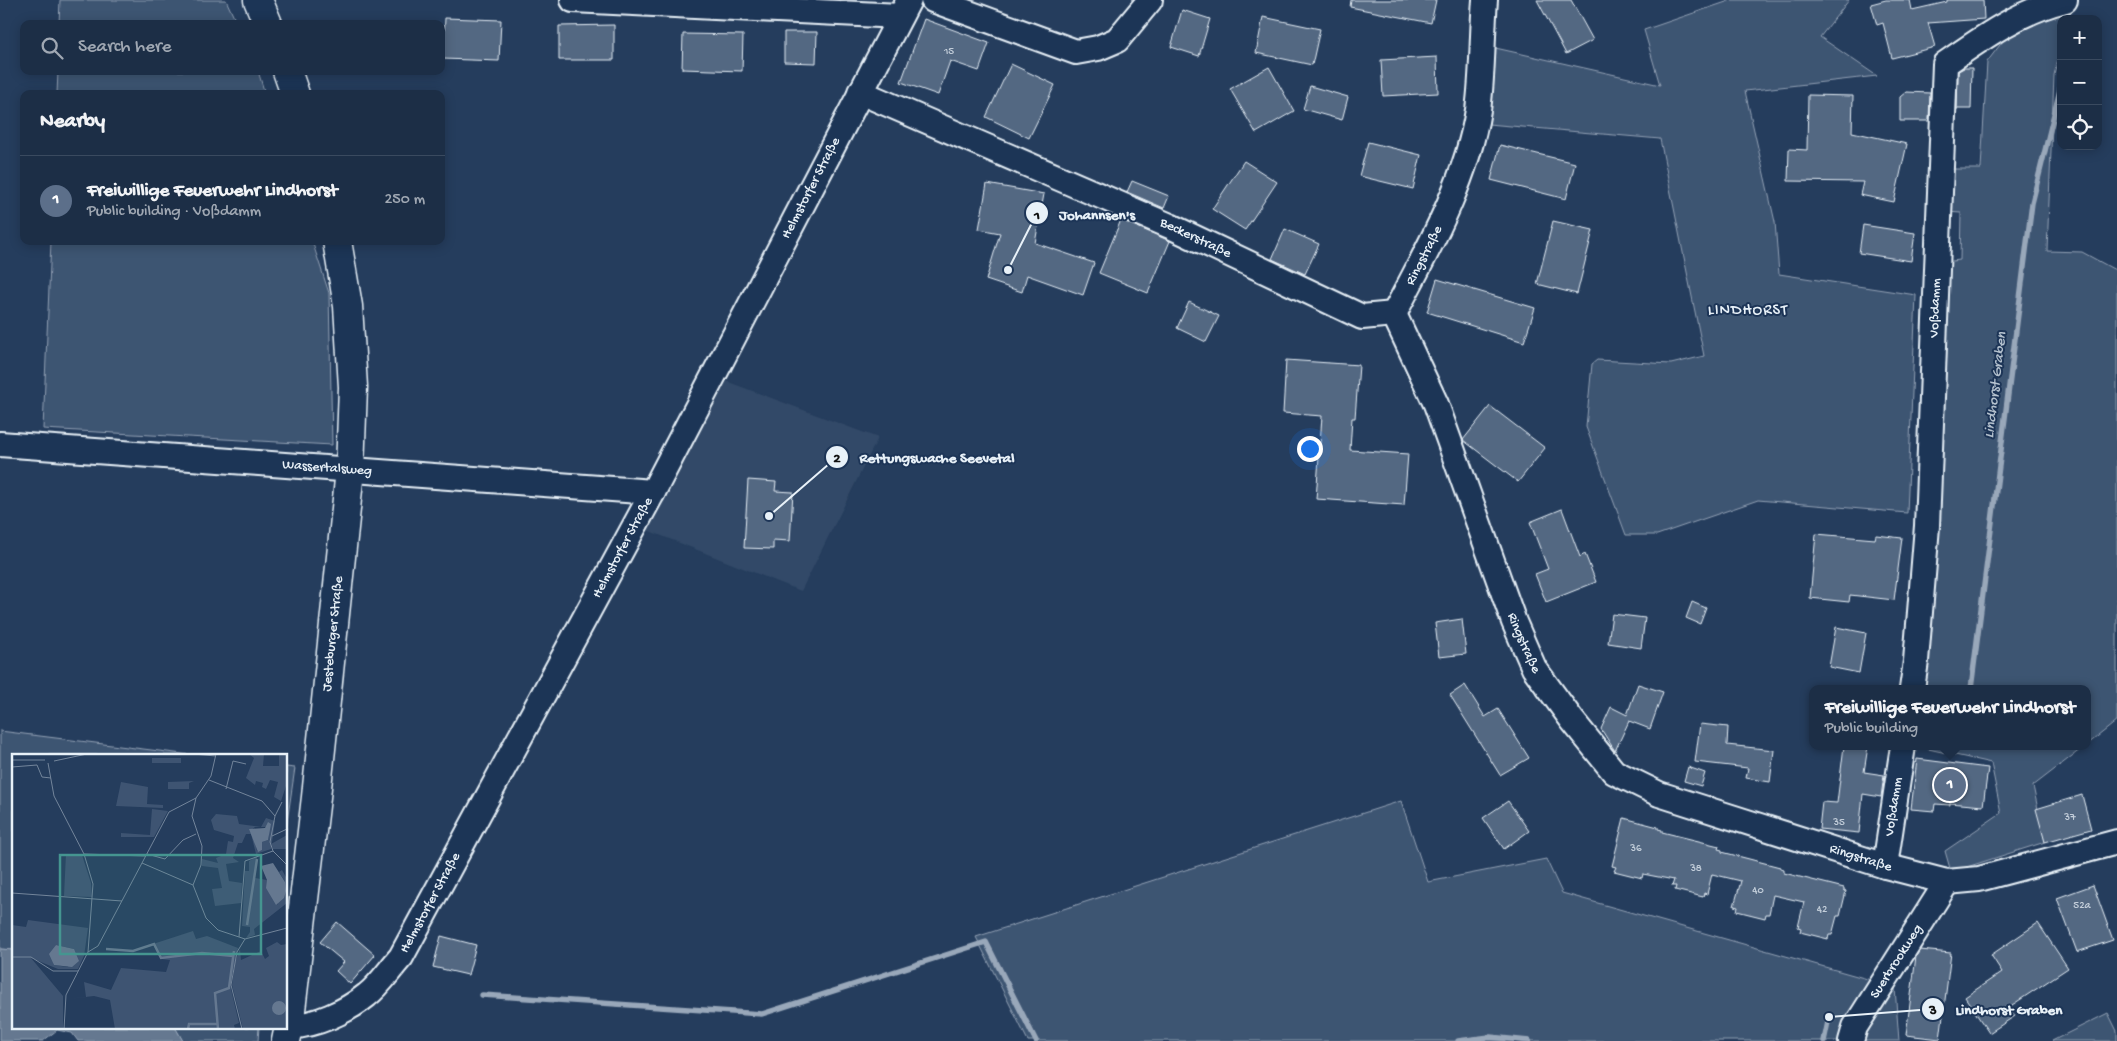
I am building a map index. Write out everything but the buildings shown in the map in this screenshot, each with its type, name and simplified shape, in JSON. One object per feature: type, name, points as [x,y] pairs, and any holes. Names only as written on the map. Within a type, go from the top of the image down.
[{"type":"main road","points":[[258,0],[266,20]]},
{"type":"main road","points":[[288,75],[294,90]]},
{"type":"main road","name":"Jesteburger Straße","points":[[288,1026],[314,817],[350,470],[353,388],[348,306],[338,245]]},
{"type":"street","points":[[573,0],[905,8]]},
{"type":"street","points":[[933,0],[1076,52],[1098,48],[1117,40],[1150,0]]},
{"type":"street","name":"Ringstraße","points":[[1485,0],[1478,110],[1465,158],[1442,222],[1394,314],[1436,404],[1514,622],[1534,668],[1572,720],[1614,772],[1659,794],[1885,866],[1947,882],[1979,879],[2117,842]]},
{"type":"street","name":"Voßdamm","points":[[1913,685],[1927,526],[1944,64],[1995,29],[2057,1]]},
{"type":"street","name":"Helmstorfer Straße","points":[[287,1034],[334,1015],[367,995],[401,957],[653,492],[905,8]]},
{"type":"street","name":"Beckerstraße","points":[[860,92],[1170,226],[1362,317],[1394,314]]},
{"type":"street","name":"Wassertalsweg","points":[[0,444],[653,492]]},
{"type":"street","name":"Voßdamm","points":[[1885,866],[1902,750]]},
{"type":"street","name":"Suerbrookweg","points":[[1851,1041],[1855,1027],[1947,882]]},
{"type":"shaded area","points":[[60,0],[226,0],[235,20],[59,20]]},
{"type":"shaded area","points":[[1732,0],[1849,0],[1820,37],[1877,76],[1745,91],[1775,222],[1779,274],[1916,295],[1907,513],[1758,500],[1657,535],[1626,535],[1586,427],[1592,364],[1597,360],[1671,364],[1704,356],[1660,139],[1488,124],[1491,47],[1660,85],[1644,30]]},
{"type":"shaded area","points":[[2070,9],[2069,15],[2057,15],[2057,63],[2054,75],[2047,251],[2082,252],[2117,271],[2117,721],[2091,742],[2091,685],[1920,685],[1944,262],[1960,260],[1961,213],[1945,212],[1947,169],[1981,169],[1987,62],[2009,33]]},
{"type":"shaded area","points":[[58,75],[259,75],[264,90],[57,90]]},
{"type":"shaded area","points":[[51,245],[313,245],[329,293],[332,445],[43,429]]},
{"type":"shaded area","points":[[715,377],[878,438],[801,591],[637,526]]},
{"type":"shaded area","points":[[0,731],[183,754],[12,754],[12,950],[0,949]]},
{"type":"shaded area","points":[[1933,750],[2080,750],[2033,786],[2045,842],[1951,872],[1945,851],[2001,813],[1991,763]]},
{"type":"shaded area","points":[[288,767],[295,768],[288,815]]},
{"type":"shaded area","points":[[1401,801],[1428,882],[1546,859],[1562,893],[1871,980],[1840,1041],[1028,1041],[976,937]]},
{"type":"shaded area","points":[[0,949],[12,950],[12,1028],[176,1028],[183,1041],[78,1041],[72,1033],[57,1030],[43,1041],[0,1041]]},
{"type":"shaded area","points":[[1895,988],[1899,1041],[1861,1041],[1864,1030]]},
{"type":"shaded area","points":[[2108,1013],[2117,1031],[2117,1041],[2052,1041]]},
{"type":"shaded area","points":[[176,1028],[259,1028],[258,1041],[183,1041]]},
{"type":"waterway","name":"Lindhorst Graben","points":[[1972,685],[2032,203],[2057,102]]},
{"type":"waterway","points":[[482,995],[762,1014],[986,942],[1036,1041]]},
{"type":"waterway","name":"Lindhorst Graben","points":[[1824,1041],[1829,1017]]},
{"type":"waterway","points":[[1458,1041],[1490,1037],[1529,1041]]},
{"type":"place","name":"Johannsen's","points":[[1008,270]]},
{"type":"place","name":"Rettungswache Seevetal","points":[[769,516]]},
{"type":"place","name":"Freiwillige Feuerwehr Lindhorst","points":[[1950,785]]},
{"type":"place","name":"Lindhorst Graben","points":[[1829,1017]]},
{"type":"district","name":"LINDHORST","points":[[1748,311]]}]
